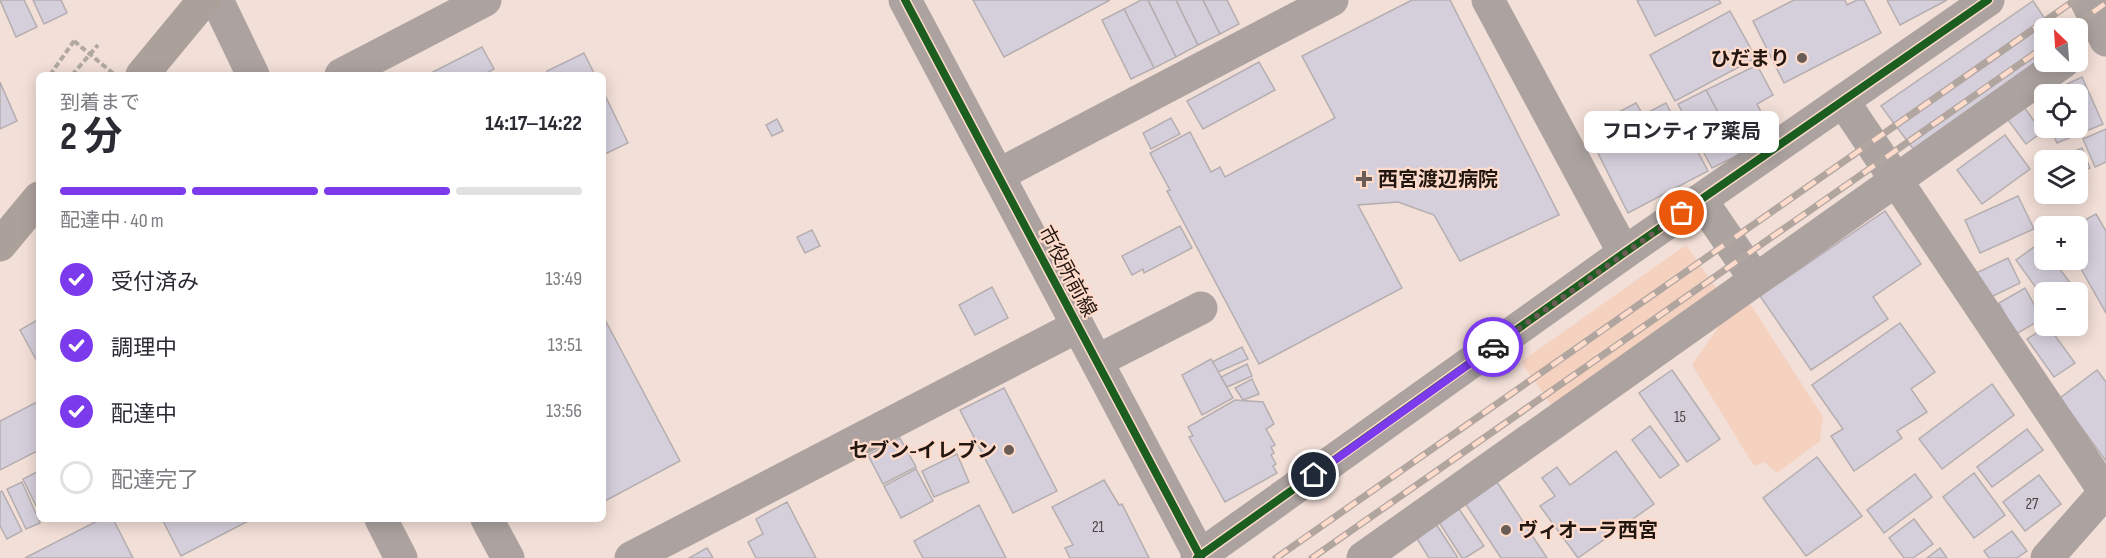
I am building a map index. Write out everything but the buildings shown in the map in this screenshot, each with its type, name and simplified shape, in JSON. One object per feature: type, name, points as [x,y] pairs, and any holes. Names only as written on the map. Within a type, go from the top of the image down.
[{"type":"highway","points":[[144,72],[204,0]]},
{"type":"highway","points":[[0,245],[36,202]]},
{"type":"street","points":[[217,0],[252,72]]},
{"type":"street","points":[[347,72],[485,0]]},
{"type":"street","name":"市役所前線","points":[[905,0],[1200,557]]},
{"type":"street","points":[[998,175],[1332,0]]},
{"type":"street","points":[[1488,0],[1624,253]]},
{"type":"street","points":[[1200,557],[1624,253],[1988,0]]},
{"type":"street","points":[[2086,0],[2098,39]]},
{"type":"street","points":[[1363,558],[2049,72]]},
{"type":"street","points":[[1843,101],[2106,492],[2048,558]]},
{"type":"street","points":[[1701,200],[1755,279]]},
{"type":"street","points":[[1097,362],[1202,308]]},
{"type":"street","points":[[631,558],[1078,326]]},
{"type":"street","points":[[383,522],[401,558]]},
{"type":"street","points":[[489,522],[508,558]]},
{"type":"path","points":[[52,72],[74,41],[111,72]]},
{"type":"path","points":[[75,72],[99,45]]},
{"type":"shaded area","points":[[1686,245],[1717,289],[1552,406],[1521,362]]},
{"type":"shaded area","points":[[1749,302],[1823,417],[1820,441],[1777,473],[1764,462],[1754,466],[1692,365],[1722,322]]},
{"type":"railway","points":[[1276,558],[2075,0]]},
{"type":"railway","points":[[2084,18],[2106,3]]},
{"type":"railway","points":[[1312,558],[2034,54]]},
{"type":"cycle path","points":[[905,0],[1201,558]]},
{"type":"cycle path","points":[[1197,558],[1624,253],[1988,0]]},
{"type":"way so far","points":[[1493,347],[1682,213]]},
{"type":"place","name":"ひだまり","points":[[1802,58]]},
{"type":"place","name":"西宮渡辺病院","points":[[1364,179]]},
{"type":"place","name":"フロンティア薬局","points":[[1682,213]]},
{"type":"place","name":"セブン-イレブン","points":[[1009,450]]},
{"type":"place","name":"ヴィオーラ西宮","points":[[1506,530]]},
{"type":"route","points":[[1314,475],[1493,347]]}]
